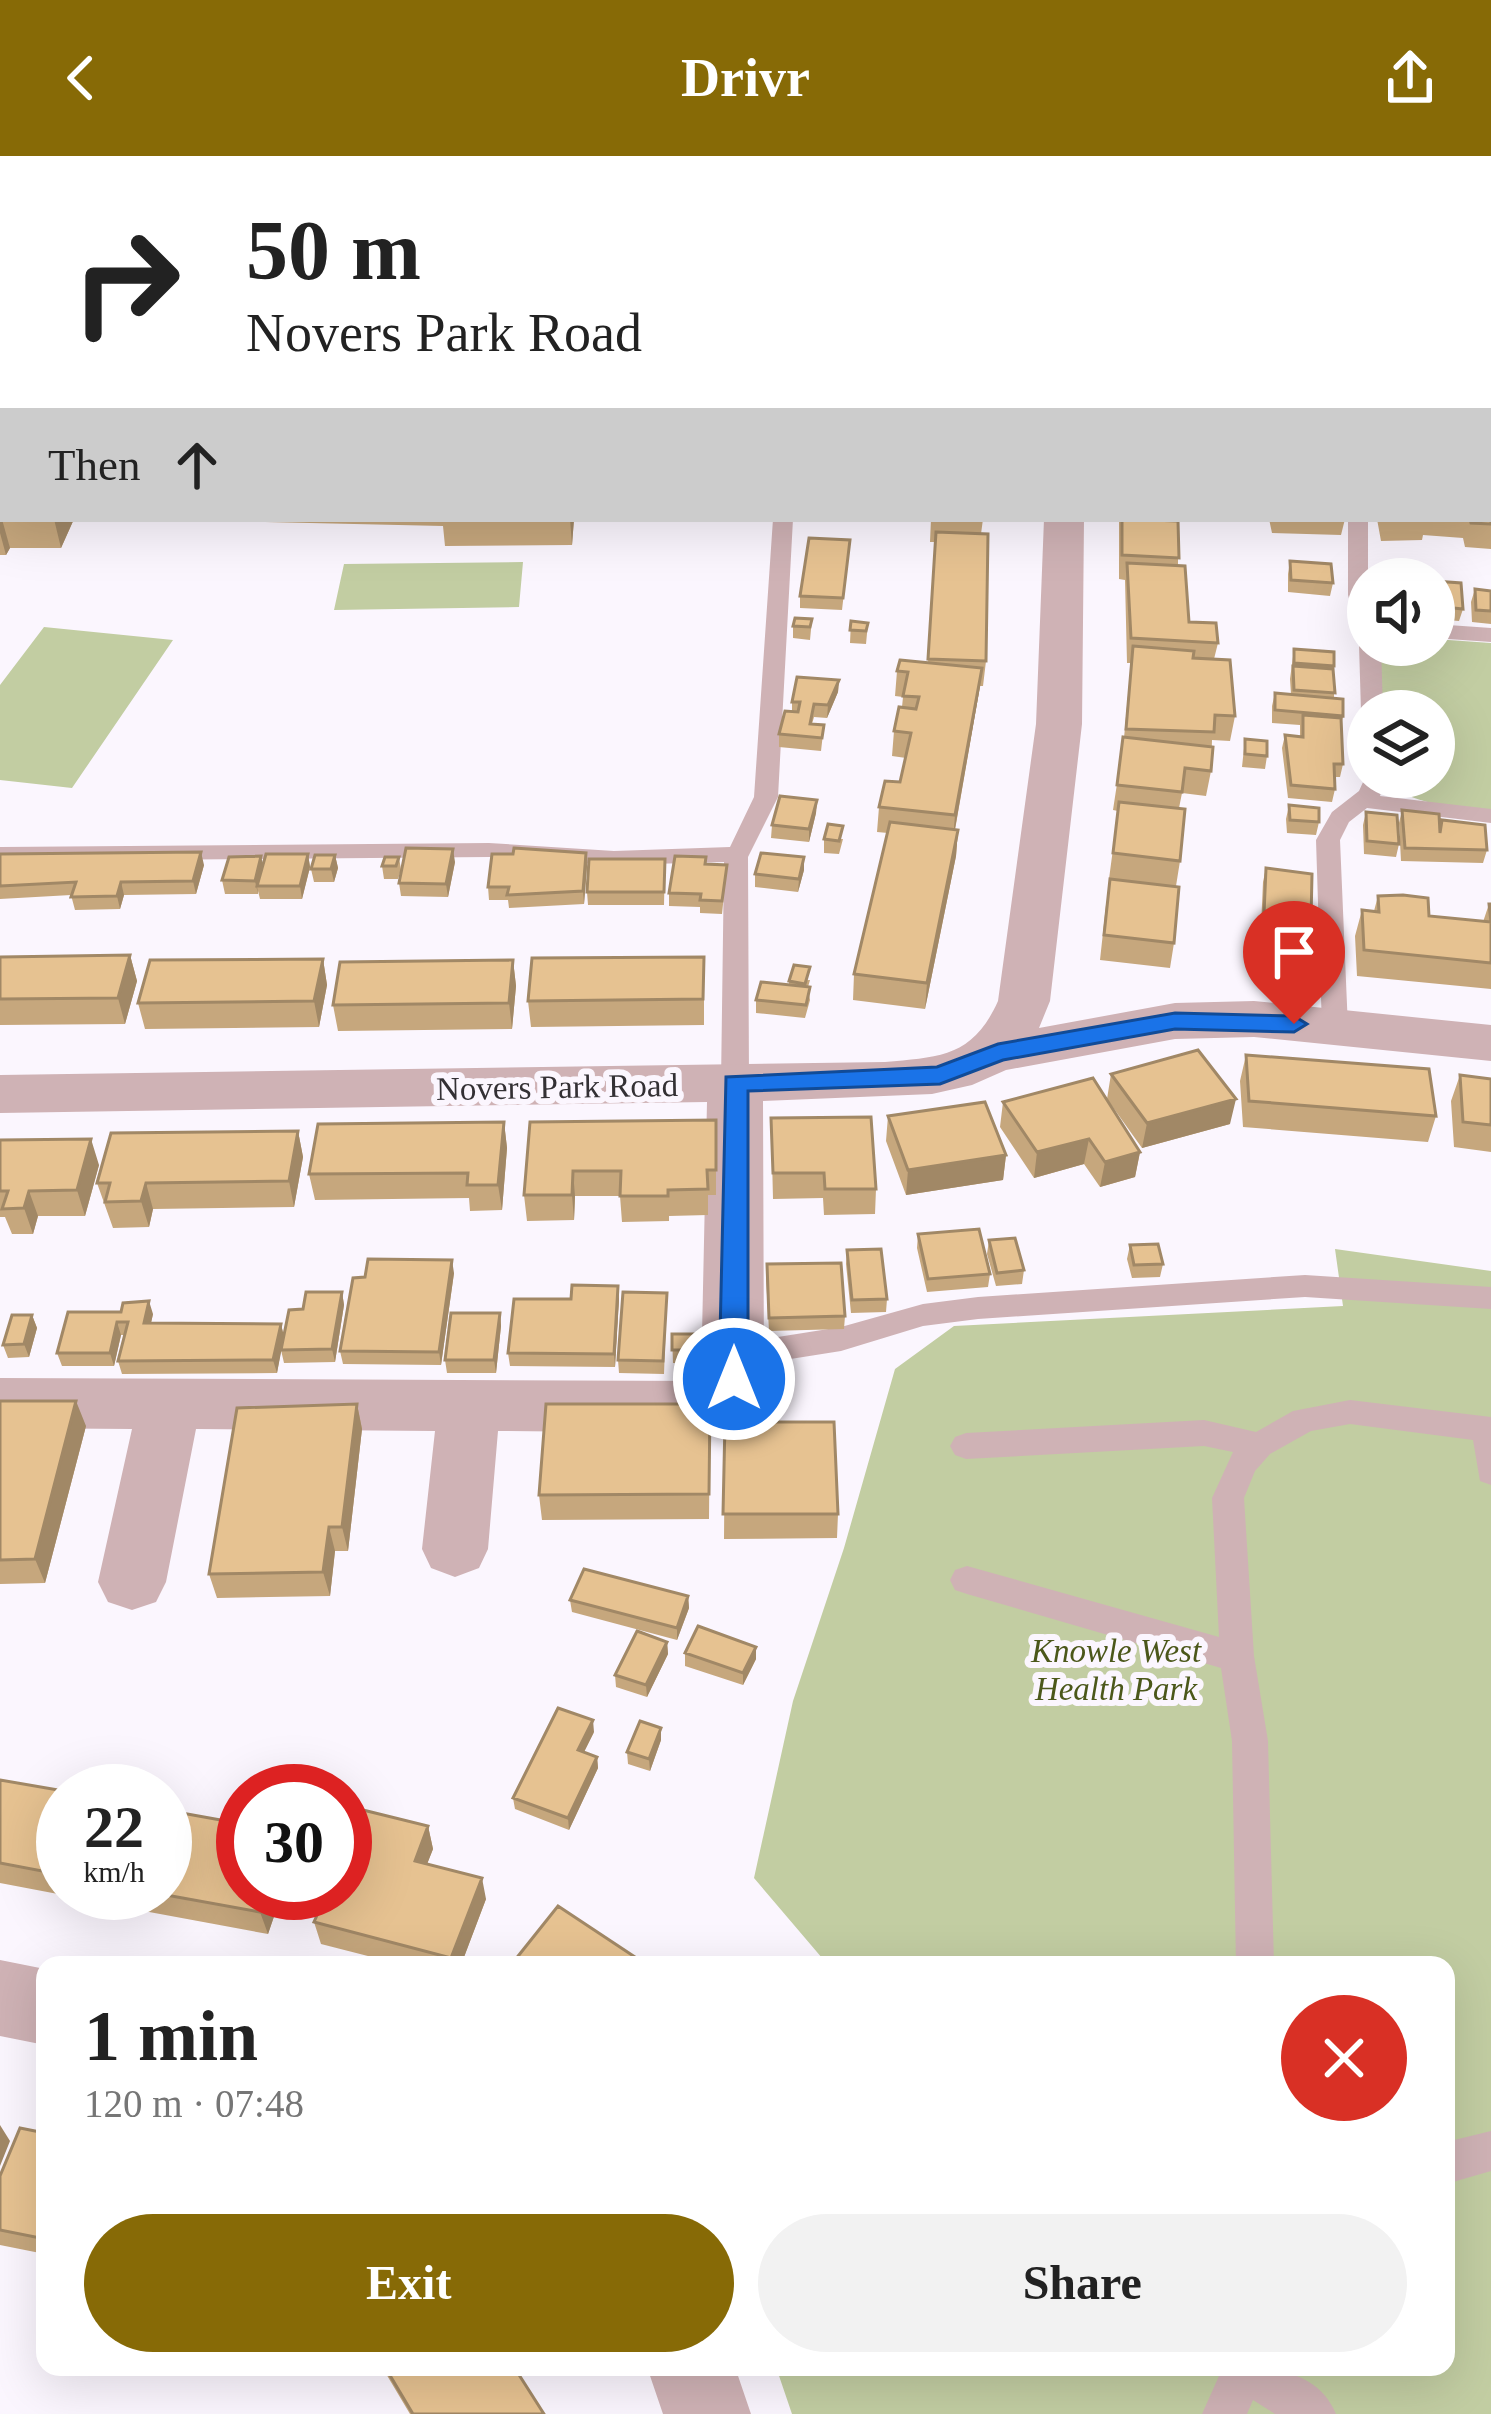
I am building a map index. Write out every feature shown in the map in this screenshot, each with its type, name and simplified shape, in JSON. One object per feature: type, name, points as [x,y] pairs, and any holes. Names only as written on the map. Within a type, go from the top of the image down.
[{"type":"street","points":[[998,1053],[1024,1001],[1059,724],[1064,522]]},
{"type":"street","name":"Novers Park Road","points":[[0,1094],[940,1076],[998,1053],[1175,1021],[1254,1019],[1491,1043]]},
{"type":"street","points":[[0,1403],[701,1408],[724,1400],[730,1392],[733,1356],[735,1083]]},
{"type":"street","points":[[131,1582],[169,1404]]},
{"type":"street","points":[[454,1549],[470,1407]]},
{"type":"street","points":[[0,1998],[36,2005]]},
{"type":"street","points":[[694,2376],[707,2414]]},
{"type":"lane","points":[[0,854],[489,850],[614,858],[736,854],[744,848],[766,797],[783,522]]},
{"type":"lane","points":[[1358,522],[1359,558]]},
{"type":"lane","points":[[1455,632],[1491,634]]},
{"type":"lane","points":[[1335,1028],[1328,840],[1335,819],[1358,798]]},
{"type":"lane","points":[[1410,798],[1491,816]]},
{"type":"lane","points":[[735,1083],[736,854]]},
{"type":"lane","points":[[733,1356],[842,1340],[923,1315],[978,1308],[1305,1286],[1491,1298]]},
{"type":"lane","points":[[1256,1956],[1250,1741],[1237,1656],[1228,1498],[1242,1464],[1259,1445],[1304,1420],[1350,1412],[1490,1430],[1491,1472]]},
{"type":"lane","points":[[966,1446],[1204,1433],[1259,1445]]},
{"type":"lane","points":[[967,1580],[1176,1643],[1237,1656]]},
{"type":"lane","points":[[1455,2161],[1491,2151]]},
{"type":"lane","points":[[1224,2414],[1242,2376]]},
{"type":"lane","points":[[1258,2376],[1313,2414]]},
{"type":"green space","points":[[523,562],[519,607],[334,610],[344,564]]},
{"type":"green space","points":[[44,627],[173,640],[72,788],[0,780],[0,685]]},
{"type":"green space","points":[[1455,640],[1491,643],[1491,810],[1415,798],[1455,798],[1455,690],[1378,690],[1377,666],[1455,666]]},
{"type":"green space","name":"Knowle West Health Park","points":[[1335,1249],[1491,1271],[1491,2414],[792,2414],[779,2376],[1455,2376],[1455,1956],[820,1956],[754,1878],[793,1701],[844,1548],[895,1369],[954,1326],[1343,1306]]},
{"type":"building","points":[[1122,522],[1178,522],[1179,558],[1122,555]]},
{"type":"building","points":[[936,532],[988,534],[986,661],[928,659]]},
{"type":"building","points":[[809,538],[850,540],[843,598],[800,596]]},
{"type":"building","points":[[1290,561],[1331,564],[1333,583],[1291,580]]},
{"type":"building","points":[[1127,563],[1185,566],[1189,622],[1216,623],[1218,643],[1131,638]]},
{"type":"building","points":[[1455,583],[1461,583],[1463,609],[1455,608]]},
{"type":"building","points":[[1475,589],[1491,591],[1491,611],[1476,610]]},
{"type":"building","points":[[795,618],[812,619],[810,627],[793,626]]},
{"type":"building","points":[[851,621],[868,623],[866,631],[850,630]]},
{"type":"building","points":[[1133,646],[1194,651],[1193,658],[1230,660],[1235,716],[1215,715],[1214,732],[1126,729]]},
{"type":"building","points":[[1294,649],[1334,652],[1334,666],[1294,663]]},
{"type":"building","points":[[900,660],[982,668],[955,815],[879,807],[885,781],[900,782],[911,733],[894,731],[899,707],[916,709],[919,697],[903,696],[908,672],[897,671]]},
{"type":"building","points":[[1293,666],[1333,669],[1335,693],[1294,690]]},
{"type":"building","points":[[797,677],[839,680],[828,705],[814,704],[810,724],[824,725],[822,738],[779,734],[785,711],[798,712],[800,702],[792,702]]},
{"type":"building","points":[[1275,693],[1343,699],[1343,716],[1275,710]]},
{"type":"building","points":[[1303,715],[1341,718],[1343,764],[1334,764],[1335,789],[1291,785],[1285,735],[1303,737]]},
{"type":"building","points":[[1123,737],[1213,747],[1211,771],[1185,768],[1182,792],[1117,785]]},
{"type":"building","points":[[1245,739],[1267,741],[1267,756],[1245,754]]},
{"type":"building","points":[[780,796],[817,800],[809,829],[772,825]]},
{"type":"building","points":[[1119,802],[1185,809],[1180,861],[1113,853]]},
{"type":"building","points":[[1289,805],[1319,808],[1319,822],[1290,820]]},
{"type":"building","points":[[1402,810],[1439,814],[1440,833],[1442,820],[1485,825],[1487,850],[1405,848]]},
{"type":"building","points":[[1366,812],[1397,815],[1399,844],[1367,841]]},
{"type":"building","points":[[890,822],[958,830],[927,983],[854,974]]},
{"type":"building","points":[[828,824],[843,826],[839,841],[824,839]]},
{"type":"building","points":[[406,848],[453,849],[446,884],[399,883]]},
{"type":"building","points":[[514,848],[586,853],[583,891],[507,895],[509,887],[488,887],[492,854],[513,854]]},
{"type":"building","points":[[201,852],[193,881],[121,882],[117,896],[71,897],[76,882],[0,886],[0,854]]},
{"type":"building","points":[[761,853],[804,857],[799,879],[755,874]]},
{"type":"building","points":[[266,854],[308,854],[300,886],[257,886]]},
{"type":"building","points":[[315,855],[335,855],[331,869],[311,869]]},
{"type":"building","points":[[261,856],[255,881],[222,880],[229,857]]},
{"type":"building","points":[[675,856],[706,857],[705,864],[727,865],[722,901],[700,900],[701,894],[669,893]]},
{"type":"building","points":[[385,857],[399,857],[396,866],[382,866]]},
{"type":"building","points":[[589,859],[665,859],[664,892],[587,892]]},
{"type":"building","points":[[1266,868],[1312,874],[1311,920],[1264,914]]},
{"type":"building","points":[[1110,879],[1179,887],[1174,943],[1104,935]]},
{"type":"building","points":[[1378,896],[1428,898],[1429,916],[1491,922],[1491,963],[1364,950],[1362,910],[1379,912]]},
{"type":"building","points":[[130,955],[118,998],[0,999],[0,957]]},
{"type":"building","points":[[704,957],[703,999],[528,1001],[532,958]]},
{"type":"building","points":[[323,959],[314,1001],[138,1003],[150,960]]},
{"type":"building","points":[[513,960],[509,1003],[333,1005],[340,962]]},
{"type":"building","points":[[794,965],[810,967],[805,984],[789,981]]},
{"type":"building","points":[[761,982],[810,987],[806,1005],[756,1000]]},
{"type":"building","points":[[1198,1050],[1236,1099],[1147,1123],[1111,1074]]},
{"type":"building","points":[[1246,1055],[1429,1069],[1436,1116],[1249,1101]]},
{"type":"building","points":[[1460,1075],[1491,1079],[1491,1125],[1463,1122]]},
{"type":"building","points":[[1093,1078],[1140,1152],[1105,1162],[1089,1139],[1037,1152],[1003,1102]]},
{"type":"building","points":[[985,1102],[1006,1155],[908,1170],[888,1116]]},
{"type":"building","points":[[871,1117],[876,1189],[825,1189],[824,1173],[773,1173],[771,1118]]},
{"type":"building","points":[[716,1120],[716,1170],[707,1170],[708,1189],[668,1190],[668,1196],[620,1196],[621,1171],[573,1171],[572,1195],[524,1195],[530,1122]]},
{"type":"building","points":[[504,1122],[498,1185],[467,1185],[468,1173],[309,1174],[318,1124]]},
{"type":"building","points":[[298,1131],[289,1181],[146,1183],[141,1201],[105,1202],[110,1183],[97,1183],[111,1133]]},
{"type":"building","points":[[91,1139],[77,1190],[29,1191],[24,1208],[2,1209],[8,1191],[0,1191],[0,1140]]},
{"type":"building","points":[[979,1229],[990,1274],[928,1279],[918,1234]]},
{"type":"building","points":[[1015,1238],[1024,1270],[997,1273],[989,1240]]},
{"type":"building","points":[[1158,1244],[1163,1264],[1134,1265],[1130,1245]]},
{"type":"building","points":[[881,1249],[887,1299],[852,1300],[847,1250]]},
{"type":"building","points":[[368,1259],[452,1260],[439,1352],[340,1351],[353,1278],[365,1277]]},
{"type":"building","points":[[841,1263],[845,1316],[769,1318],[767,1264]]},
{"type":"building","points":[[572,1285],[618,1286],[614,1354],[508,1353],[514,1299],[571,1299]]},
{"type":"building","points":[[306,1292],[342,1292],[332,1349],[281,1350],[289,1310],[303,1309]]},
{"type":"building","points":[[623,1292],[667,1293],[663,1361],[618,1360]]},
{"type":"building","points":[[149,1301],[144,1323],[281,1324],[273,1360],[118,1361],[128,1322],[117,1322],[110,1353],[57,1353],[68,1312],[121,1312],[123,1303]]},
{"type":"building","points":[[451,1313],[500,1313],[494,1360],[445,1360]]},
{"type":"building","points":[[12,1315],[32,1315],[24,1344],[3,1345]]},
{"type":"building","points":[[672,1334],[702,1334],[702,1350],[672,1350]]},
{"type":"building","points":[[0,1401],[76,1401],[35,1559],[0,1560]]},
{"type":"building","points":[[357,1404],[342,1527],[329,1527],[323,1572],[209,1574],[237,1408]]},
{"type":"building","points":[[546,1404],[710,1404],[709,1494],[539,1495]]},
{"type":"building","points":[[725,1422],[834,1422],[838,1514],[723,1514]]},
{"type":"building","points":[[584,1569],[688,1596],[677,1628],[570,1600]]},
{"type":"building","points":[[698,1626],[756,1647],[743,1673],[685,1653]]},
{"type":"building","points":[[637,1631],[667,1642],[646,1685],[615,1675]]},
{"type":"building","points":[[558,1708],[593,1720],[578,1750],[597,1757],[568,1818],[513,1798]]},
{"type":"building","points":[[640,1721],[661,1728],[649,1759],[627,1752]]},
{"type":"building","points":[[0,1780],[36,1786],[36,1870],[0,1863]]},
{"type":"building","points":[[372,1812],[428,1826],[415,1861],[482,1878],[452,1956],[314,1922],[372,1920]]},
{"type":"building","points":[[192,1815],[216,1819],[216,1904],[192,1900]]},
{"type":"building","points":[[558,1906],[633,1956],[518,1956]]},
{"type":"building","points":[[20,2128],[36,2131],[36,2237],[0,2230],[0,2176]]},
{"type":"building","points":[[390,2376],[520,2376],[544,2414],[413,2414]]},
{"type":"route","points":[[734,1379],[735,1083],[940,1076],[998,1053],[1175,1021],[1254,1019],[1294,1024]]}]
